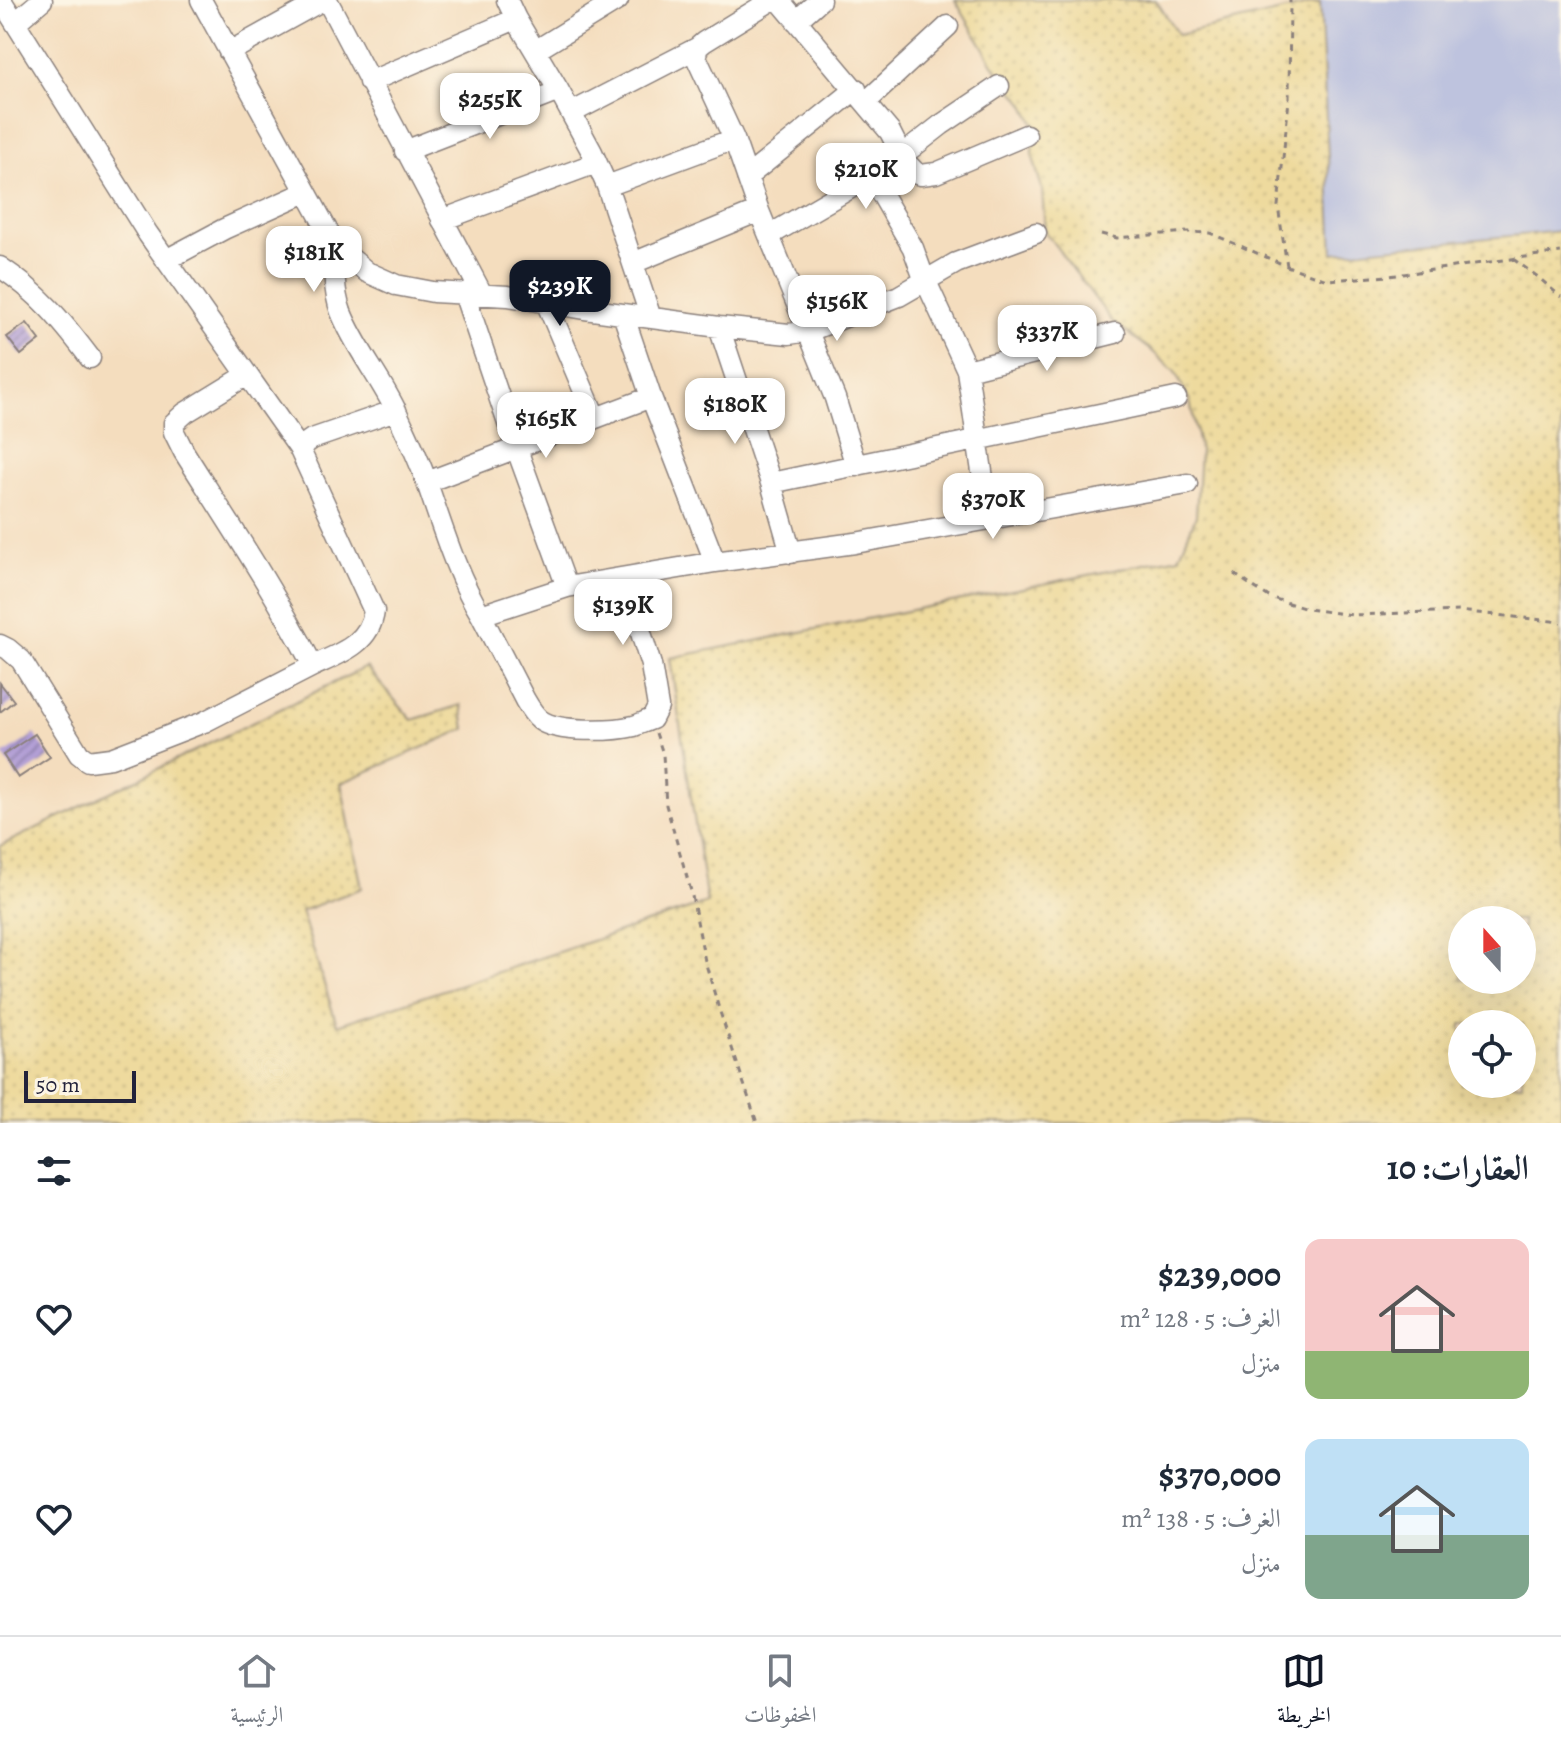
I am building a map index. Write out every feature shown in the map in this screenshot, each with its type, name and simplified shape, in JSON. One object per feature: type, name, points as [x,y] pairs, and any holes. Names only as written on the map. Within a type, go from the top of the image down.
[{"type":"street","points":[[1,0],[166,260],[299,448],[374,611],[372,622],[357,644],[204,722],[111,758],[88,761],[79,754],[21,660],[3,648]]},
{"type":"street","points":[[16,22],[42,0]]},
{"type":"street","points":[[201,0],[336,246],[367,272],[396,285],[433,292],[508,296],[547,304],[789,334],[809,331],[899,296],[956,263],[1036,233]]},
{"type":"street","points":[[229,52],[325,0],[442,220],[473,294],[491,369],[516,447],[567,587]]},
{"type":"street","points":[[507,0],[571,113],[607,186],[651,318]]},
{"type":"street","points":[[535,51],[618,0]]},
{"type":"street","points":[[571,113],[697,48],[772,0]]},
{"type":"street","points":[[779,0],[861,95],[890,132],[898,154],[917,174],[927,175],[1026,135]]},
{"type":"street","points":[[796,21],[820,0]]},
{"type":"street","points":[[369,82],[516,19]]},
{"type":"street","points":[[747,177],[861,95],[948,26]]},
{"type":"street","points":[[697,48],[696,57],[734,139],[759,211],[835,398],[856,466]]},
{"type":"street","points":[[770,235],[871,176],[874,168],[999,86]]},
{"type":"street","points":[[405,151],[559,91]]},
{"type":"street","points":[[607,186],[734,139]]},
{"type":"street","points":[[442,220],[596,163]]},
{"type":"street","points":[[871,176],[913,248],[967,370],[989,519]]},
{"type":"street","points":[[166,260],[224,229],[306,192]]},
{"type":"street","points":[[633,263],[759,211]]},
{"type":"street","points":[[336,246],[336,292],[342,313],[396,410],[427,482],[461,575],[525,700],[540,720],[550,725],[597,729],[635,726],[652,719],[658,707],[651,665],[624,578]]},
{"type":"street","points":[[0,267],[41,298],[64,322],[90,358]]},
{"type":"street","points":[[547,304],[595,417]]},
{"type":"street","points":[[623,314],[651,397],[715,562]]},
{"type":"street","points":[[719,327],[791,553]]},
{"type":"street","points":[[967,370],[1115,333]]},
{"type":"street","points":[[247,375],[185,413],[174,423],[174,432],[279,602],[313,666]]},
{"type":"street","points":[[427,482],[651,397]]},
{"type":"street","points":[[771,483],[1176,398]]},
{"type":"street","points":[[299,448],[312,439],[396,410]]},
{"type":"street","points":[[481,615],[567,587],[855,543],[1187,484]]},
{"type":"path","points":[[1287,266],[1278,206],[1289,100],[1290,0]]},
{"type":"path","points":[[1101,234],[1117,238],[1210,233],[1327,280],[1389,276],[1561,252]]},
{"type":"path","points":[[1513,259],[1561,297]]},
{"type":"path","points":[[1234,574],[1269,597],[1307,609],[1353,615],[1459,611],[1561,622]]},
{"type":"path","points":[[652,719],[663,754],[666,805],[691,891],[705,961],[757,1123]]},
{"type":"shaded area","points":[[1320,0],[1561,0],[1561,231],[1333,254]]},
{"type":"sand","points":[[955,0],[1156,0],[1178,35],[1320,2],[1333,253],[1561,231],[1561,1123],[0,1123],[0,846],[366,667],[412,720],[461,705],[465,729],[341,783],[362,888],[301,911],[337,1025],[707,903],[670,658],[1179,557],[1196,516],[1200,451],[1190,401],[1175,372],[1112,321],[1045,232],[1042,189],[1032,154],[1034,123],[1024,103],[1002,79]]},
{"type":"building","points":[[27,323],[40,340],[21,355],[7,337]]},
{"type":"building","points":[[0,683],[14,701],[0,712]]},
{"type":"building","points":[[35,734],[50,757],[18,778],[3,755]]}]
